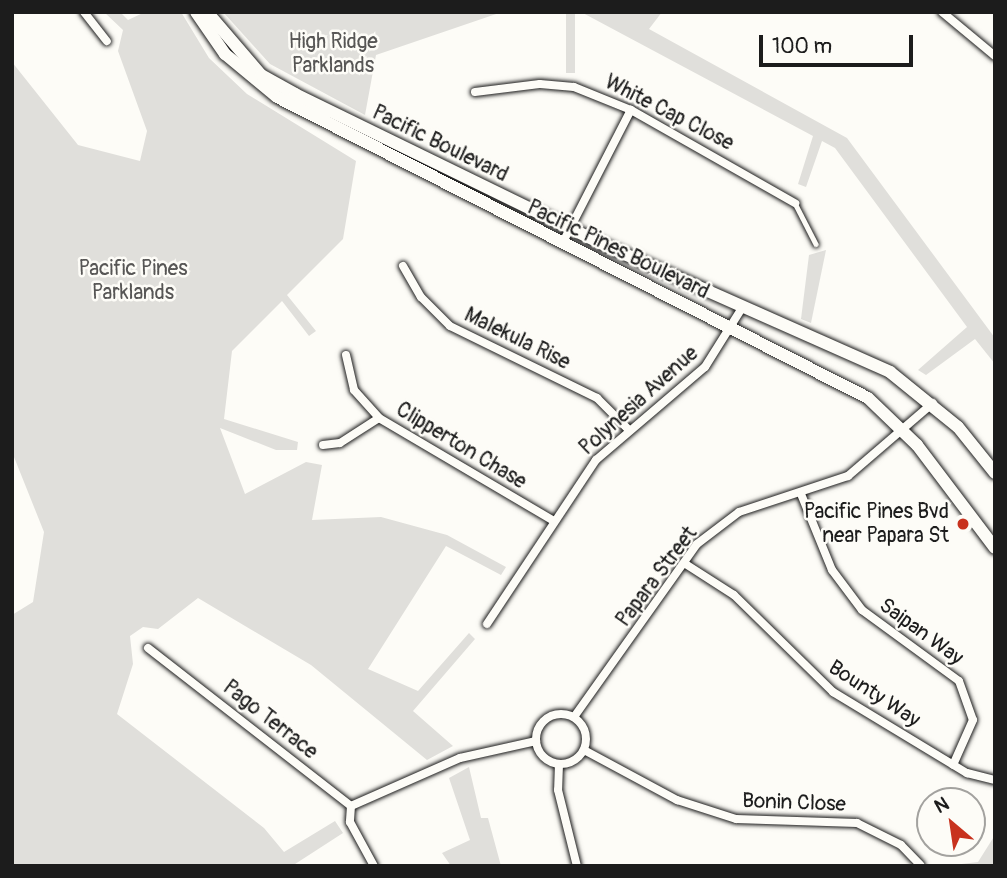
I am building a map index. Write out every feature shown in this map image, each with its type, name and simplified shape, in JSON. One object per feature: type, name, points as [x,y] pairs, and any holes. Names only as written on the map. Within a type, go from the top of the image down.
[{"type":"main road","name":"Pacific Boulevard","points":[[200,14],[261,75],[570,229],[890,372],[933,403],[995,473]]},
{"type":"main road","name":"Pacific Pines Boulevard","points":[[200,14],[225,54],[277,97],[561,245],[834,376],[902,429],[995,548]]},
{"type":"street","points":[[84,12],[107,41]]},
{"type":"street","points":[[942,12],[995,56]]},
{"type":"street","name":"White Cap Close","points":[[475,93],[540,83],[573,87],[631,110],[795,203]]},
{"type":"street","points":[[561,245],[631,110]]},
{"type":"street","name":"Malekula Rise","points":[[403,266],[421,297],[450,326],[597,398],[629,430]]},
{"type":"street","name":"Polynesia Avenue","points":[[487,624],[552,520],[596,460],[689,383],[733,326],[742,308]]},
{"type":"street","name":"Clipperton Chase","points":[[346,355],[354,390],[379,418],[552,520]]},
{"type":"street","name":"Papara Street","points":[[574,717],[697,544],[739,512],[801,494],[848,476],[933,403]]},
{"type":"street","points":[[323,445],[340,443],[379,418]]},
{"type":"street","name":"Saipan Way","points":[[801,494],[832,570],[854,601],[959,681],[973,720],[953,765]]},
{"type":"street","name":"Bounty Way","points":[[684,564],[742,602],[832,692],[953,765],[995,780]]},
{"type":"street","name":"Pago Terrace","points":[[148,648],[351,807]]},
{"type":"street","points":[[374,866],[350,822],[351,807],[460,758],[536,741],[548,718],[574,717],[586,732],[584,750],[559,764]]},
{"type":"street","points":[[536,741],[544,757],[559,764]]},
{"type":"street","name":"Bonin Close","points":[[584,750],[677,800],[726,816],[857,823],[901,845],[920,865]]},
{"type":"street","points":[[559,764],[558,790],[577,866]]},
{"type":"lane","points":[[795,203],[816,244]]},
{"type":"green space","name":"Pacific Pines Parklands","points":[[104,12],[120,12],[128,20],[145,12],[181,12],[209,58],[247,94],[356,161],[343,239],[287,295],[316,331],[309,336],[282,301],[232,351],[224,419],[298,442],[297,450],[276,450],[220,428],[245,494],[306,462],[322,465],[312,520],[381,517],[447,535],[506,567],[501,575],[446,546],[368,669],[418,691],[469,633],[475,639],[413,711],[453,746],[427,760],[311,665],[198,598],[158,629],[143,627],[130,636],[133,664],[117,714],[264,828],[284,852],[335,821],[343,833],[292,866],[12,866],[12,615],[33,602],[44,532],[12,452],[12,62],[78,145],[140,161],[147,131],[118,51],[123,30]]},
{"type":"green space","name":"High Ridge Parklands","points":[[223,12],[502,12],[376,55],[365,115],[270,64]]},
{"type":"green space","points":[[566,12],[575,12],[575,73],[566,73]]},
{"type":"green space","points":[[581,12],[662,12],[649,29],[847,138],[995,338],[995,364],[975,339],[926,375],[918,370],[967,327],[835,148],[822,141],[806,187],[798,184],[813,136]]},
{"type":"green space","points":[[826,250],[811,323],[801,319],[809,255]]},
{"type":"green space","points":[[469,767],[481,818],[488,818],[501,866],[451,866],[442,853],[470,840],[449,778]]},
{"type":"green space","points":[[995,835],[995,866],[945,866],[978,862],[981,857],[986,857],[986,849]]},
{"type":"place","name":"Pacific Pines Bvd near Papara St","points":[[963,524]]}]
